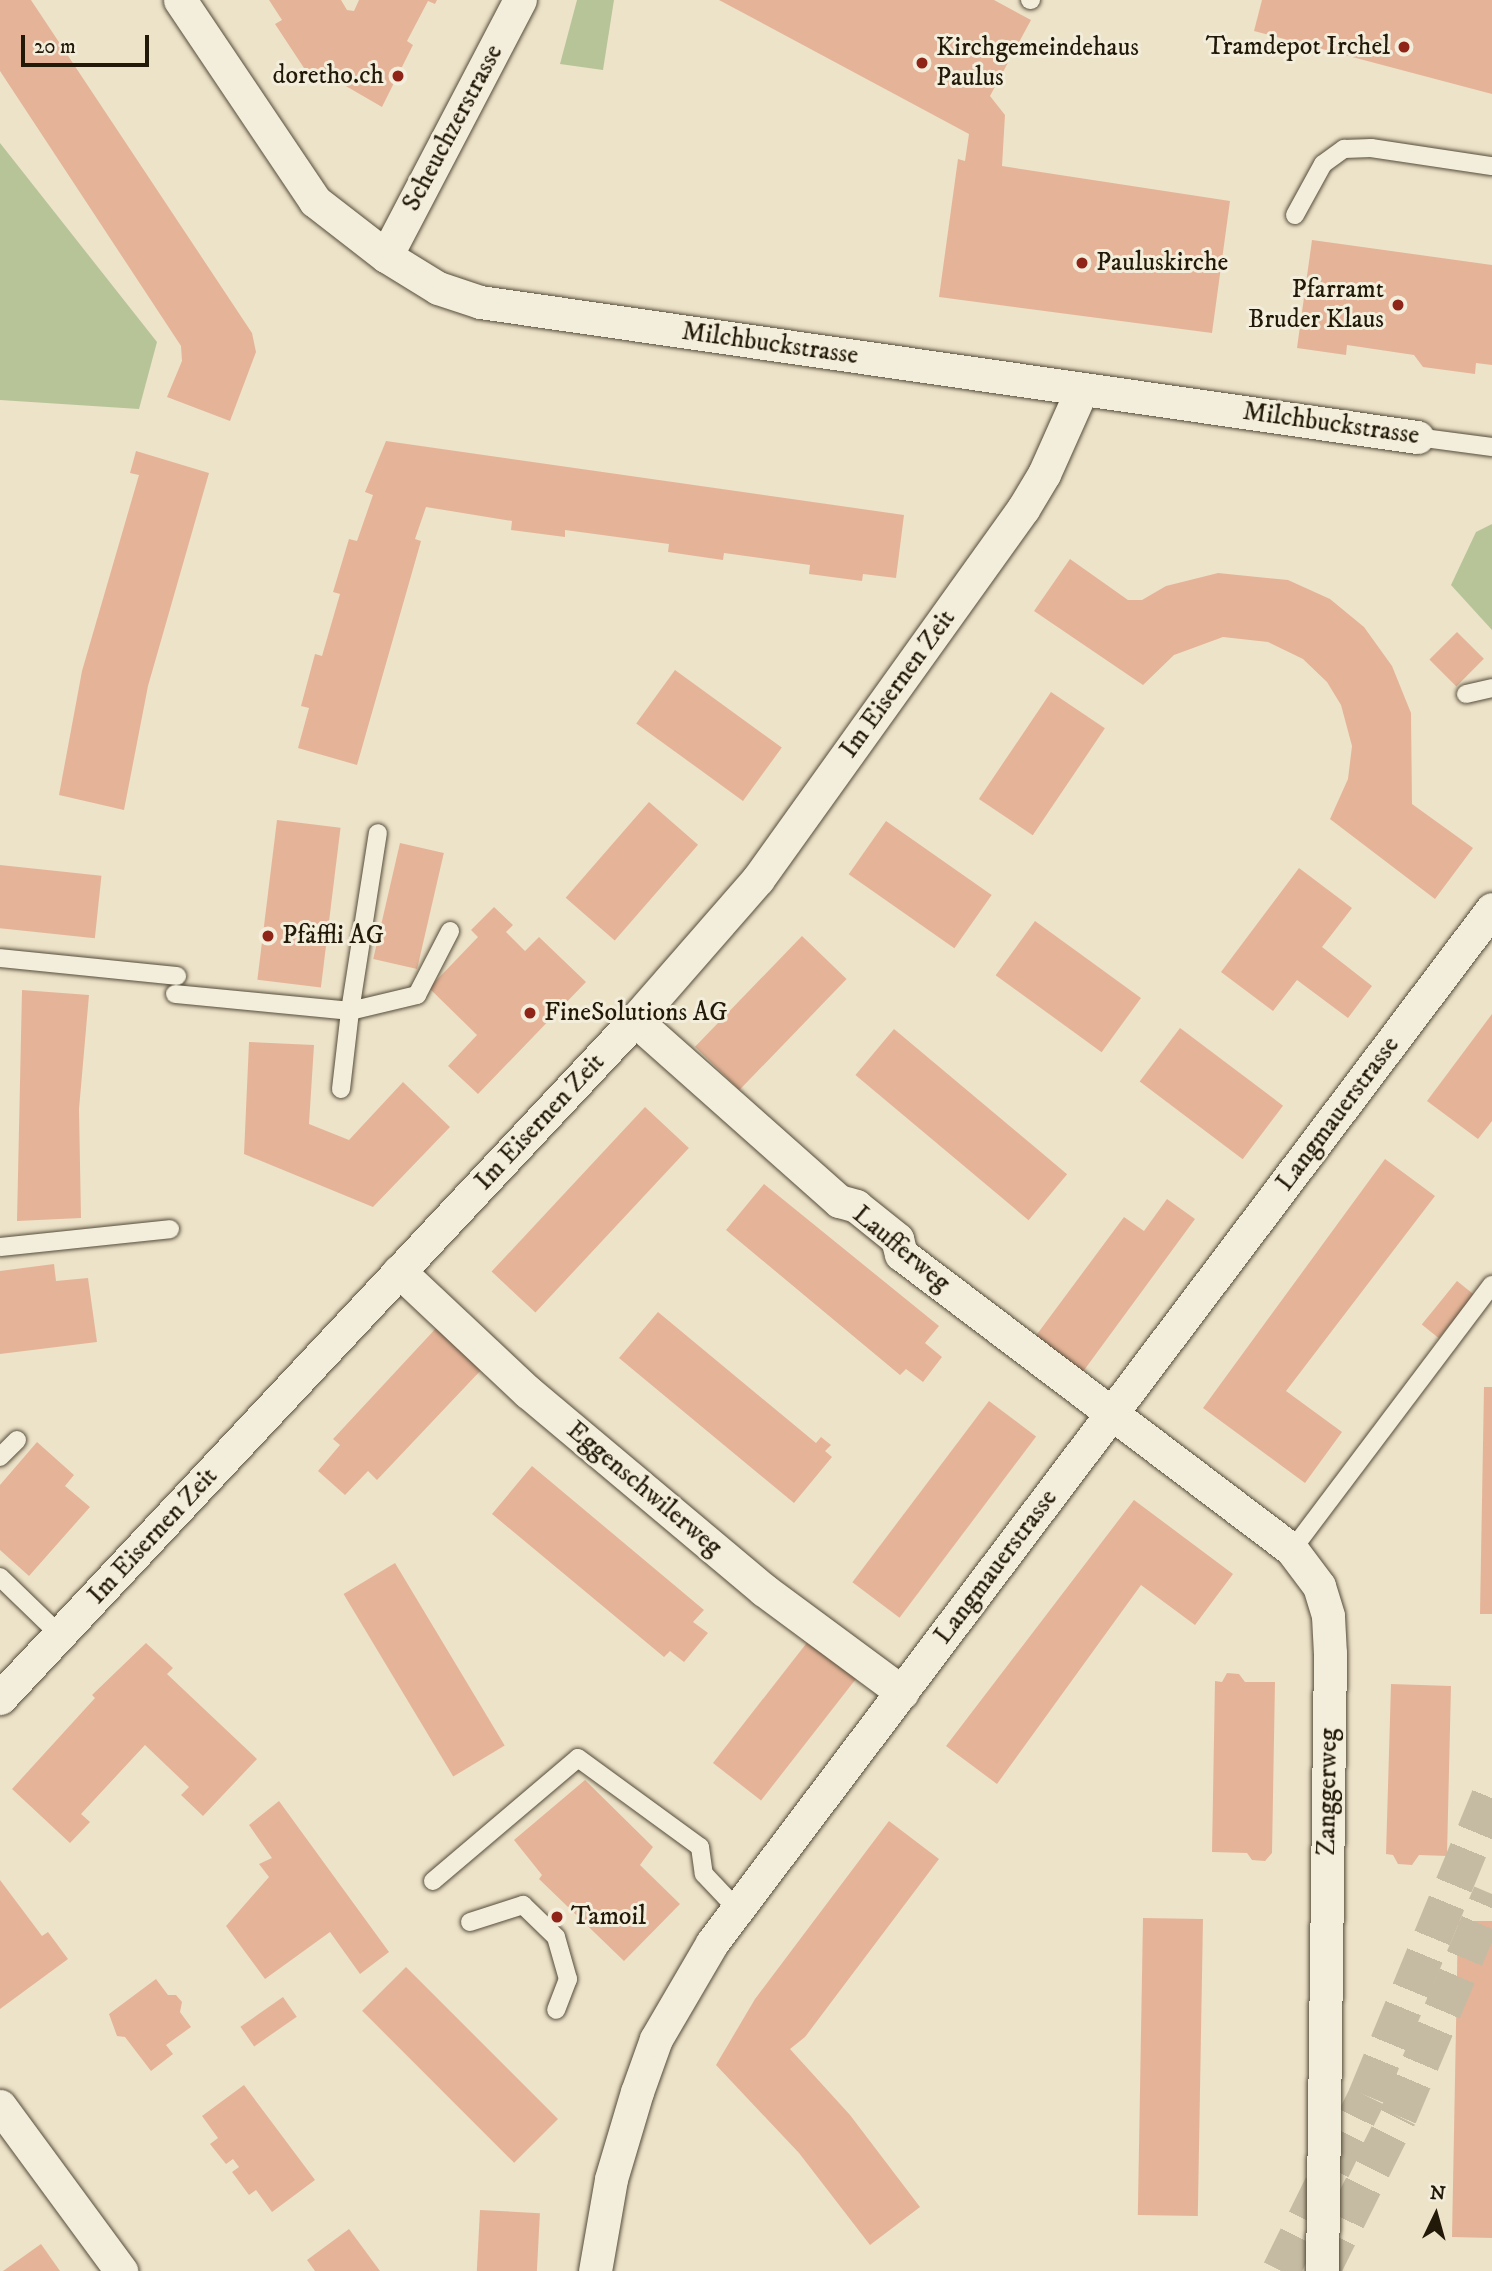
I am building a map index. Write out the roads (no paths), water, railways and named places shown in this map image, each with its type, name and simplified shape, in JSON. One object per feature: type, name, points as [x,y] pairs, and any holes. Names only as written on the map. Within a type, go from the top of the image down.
[{"type":"street","name":"Milchbuckstrasse","points":[[180,0],[315,201],[386,256],[438,288],[480,302],[1417,437]]},
{"type":"street","name":"Scheuchzerstrasse","points":[[386,256],[520,0]]},
{"type":"street","name":"Im Eisernen Zeit","points":[[0,1698],[635,1020],[758,880],[1023,509],[1044,474],[1082,389]]},
{"type":"street","name":"Langmauerstrasse","points":[[595,2271],[611,2179],[656,2039],[705,1955],[1492,909]]},
{"type":"street","name":"Laufferweg","points":[[635,1020],[839,1201],[856,1206],[897,1239],[901,1254],[994,1323],[1110,1416]]},
{"type":"street","name":"Eggenschwilerweg","points":[[399,1271],[528,1392],[764,1590],[902,1692]]},
{"type":"street","name":"Zanggerweg","points":[[1110,1416],[1292,1550],[1319,1586],[1328,1615],[1330,1653],[1322,2271]]},
{"type":"street","points":[[0,2106],[121,2271]]},
{"type":"lane","points":[[1296,215],[1323,164],[1343,149],[1371,148],[1492,166]]},
{"type":"lane","name":"Milchbuckstrasse","points":[[1417,437],[1492,447]]},
{"type":"lane","points":[[1466,694],[1492,688]]},
{"type":"lane","points":[[341,1089],[350,1011],[378,833]]},
{"type":"lane","points":[[175,994],[350,1011],[417,995],[450,931]]},
{"type":"lane","points":[[0,958],[177,975]]},
{"type":"lane","points":[[0,1247],[170,1229]]},
{"type":"lane","points":[[1292,1550],[1492,1285]]},
{"type":"lane","points":[[0,1457],[17,1440]]},
{"type":"lane","points":[[0,1577],[60,1635]]},
{"type":"lane","points":[[433,1881],[578,1758],[700,1847],[704,1874],[738,1910]]},
{"type":"lane","points":[[470,1922],[523,1905],[556,1937],[568,1979],[556,2010]]},
{"type":"tunnel","points":[[1281,2271],[1367,2096],[1492,1792]]},
{"type":"tunnel","points":[[1321,2271],[1398,2116],[1492,1894]]},
{"type":"place","name":"Tramdepot Irchel","points":[[1404,47]]},
{"type":"place","name":"Kirchgemeindehaus Paulus","points":[[922,63]]},
{"type":"place","name":"doretho.ch","points":[[398,76]]},
{"type":"place","name":"Pauluskirche","points":[[1082,263]]},
{"type":"place","name":"Pfarramt Bruder Klaus","points":[[1398,305]]},
{"type":"place","name":"Pfäffli AG","points":[[268,936]]},
{"type":"place","name":"FineSolutions AG","points":[[530,1013]]},
{"type":"place","name":"Tamoil","points":[[557,1917]]}]
